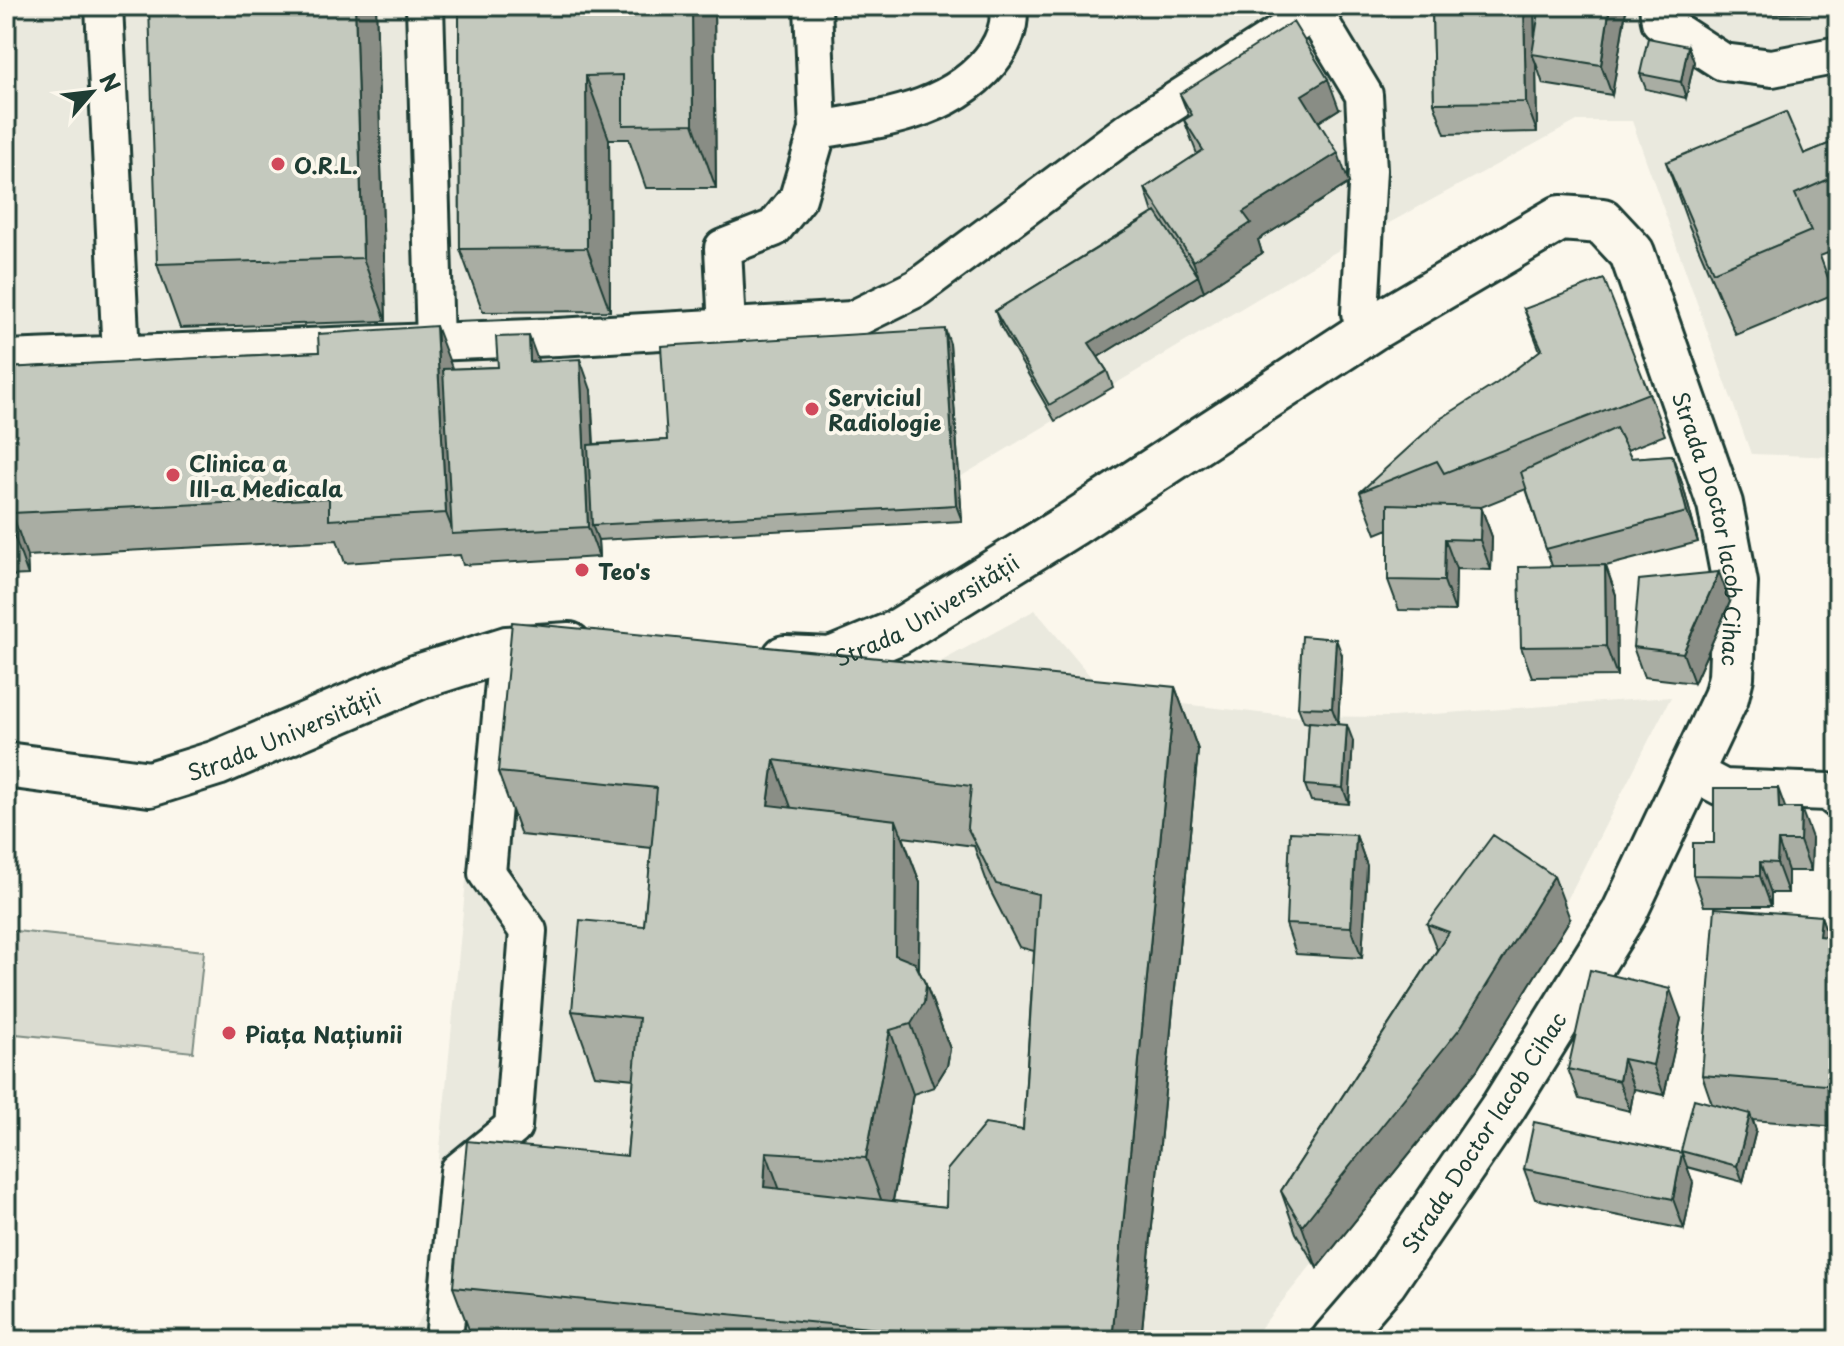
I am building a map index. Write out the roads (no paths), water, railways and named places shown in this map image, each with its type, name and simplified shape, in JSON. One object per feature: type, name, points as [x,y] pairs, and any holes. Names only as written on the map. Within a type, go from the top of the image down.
[{"type":"street","name":"Strada Doctor Iacob Cihac","points":[[1334,1340],[1384,1282],[1504,1106],[1624,913],[1726,697],[1731,677],[1735,583],[1720,504],[1632,253],[1602,221],[1560,218],[1371,329]]},
{"type":"street","name":"Strada Universității","points":[[752,655],[831,660],[896,633],[1072,524],[1371,329]]},
{"type":"street","name":"Strada Universității","points":[[6,765],[150,784],[217,763],[418,677],[507,649],[577,644],[609,646]]},
{"type":"lane","points":[[104,6],[121,355]]},
{"type":"lane","points":[[425,6],[435,343]]},
{"type":"lane","points":[[727,328],[723,248],[774,228],[798,198],[818,130],[813,6]]},
{"type":"lane","points":[[818,130],[893,117],[942,100],[982,72],[1005,39],[1008,6]]},
{"type":"lane","points":[[1658,6],[1660,21],[1723,62],[1772,68],[1838,55]]},
{"type":"lane","points":[[6,359],[435,343],[852,320],[917,288],[1127,132],[1317,9],[1364,95],[1368,170],[1360,313],[1371,329]]},
{"type":"lane","points":[[444,1340],[459,1171],[513,1127],[528,931],[487,873],[507,649]]},
{"type":"lane","points":[[1691,771],[1723,788],[1828,792],[1838,800]]},
{"type":"place","name":"O.R.L.","points":[[278,164]]},
{"type":"place","name":"Serviciul Radiologie","points":[[812,409]]},
{"type":"place","name":"Clinica a III-a Medicala","points":[[173,475]]},
{"type":"place","name":"Teo's","points":[[582,570]]},
{"type":"place","name":"Piața Națiunii","points":[[229,1033]]}]
